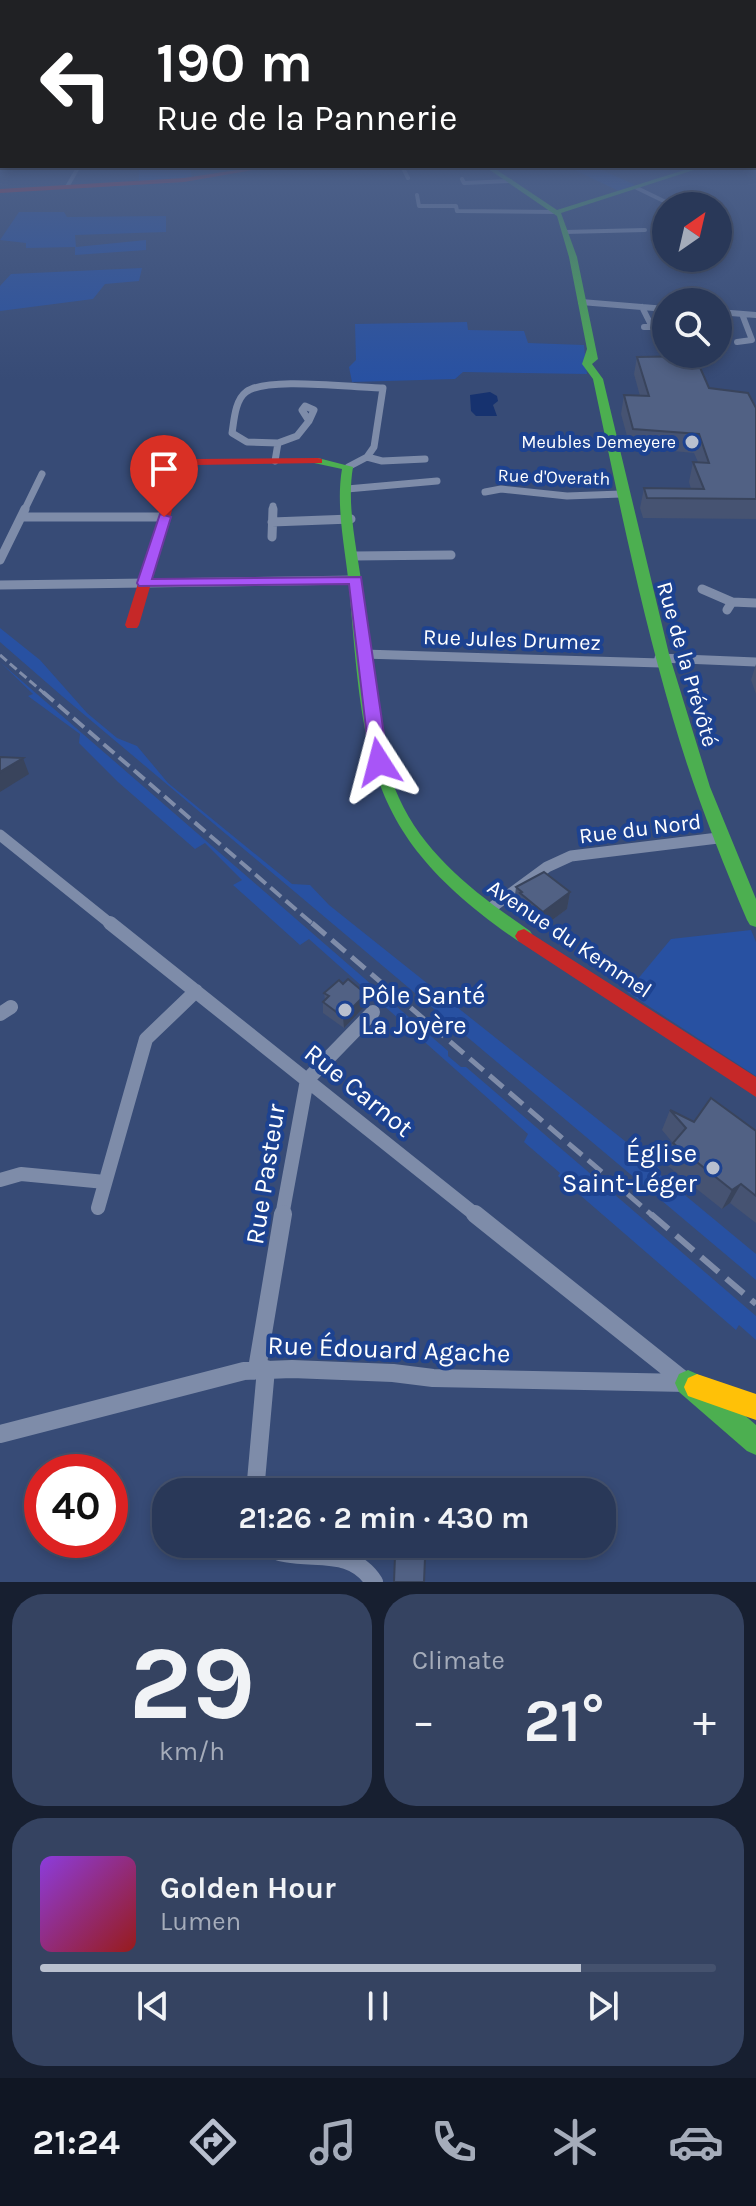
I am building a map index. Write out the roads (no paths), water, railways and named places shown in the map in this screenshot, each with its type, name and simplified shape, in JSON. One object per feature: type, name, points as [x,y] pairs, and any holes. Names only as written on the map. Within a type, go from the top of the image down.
[{"type":"street","points":[[565,232],[572,232]]},
{"type":"street","name":"Rue de la Prévôté","points":[[565,232],[591,350],[587,364],[598,379],[660,661],[718,838],[756,920]]},
{"type":"street","points":[[581,302],[652,308]]},
{"type":"street","points":[[642,307],[652,327],[644,327]]},
{"type":"street","points":[[732,313],[756,315]]},
{"type":"street","points":[[737,342],[752,340],[742,314]]},
{"type":"street","points":[[132,625],[178,470],[184,464],[275,461],[329,462],[348,467],[367,457],[374,447],[384,386],[272,385],[245,393],[232,429],[233,436],[247,442],[278,443],[301,436],[309,422]]},
{"type":"street","points":[[355,388],[373,395],[380,409]]},
{"type":"street","points":[[275,461],[278,443]]},
{"type":"street","points":[[367,457],[382,461],[425,459]]},
{"type":"street","name":"Avenue du Kemmel","points":[[348,467],[347,489],[363,654],[379,762],[396,810],[427,854],[487,911],[756,1088]]},
{"type":"street","points":[[0,560],[42,474]]},
{"type":"street","points":[[347,489],[437,481]]},
{"type":"street","name":"Rue d'Overath","points":[[485,492],[501,489],[575,497],[621,494]]},
{"type":"street","points":[[272,537],[273,506]]},
{"type":"street","points":[[22,517],[164,517]]},
{"type":"street","points":[[272,522],[351,519]]},
{"type":"street","points":[[354,556],[451,555]]},
{"type":"street","points":[[0,585],[356,580]]},
{"type":"street","points":[[702,589],[716,592],[730,606],[756,603]]},
{"type":"street","name":"Rue Jules Drumez","points":[[363,654],[756,662]]},
{"type":"street","name":"Rue Carnot","points":[[0,835],[688,1383],[756,1442]]},
{"type":"street","name":"Rue du Nord","points":[[487,911],[547,867],[571,856],[718,838]]},
{"type":"street","points":[[98,1208],[146,1039],[196,991]]},
{"type":"street","name":"Rue Pasteur","points":[[256,1478],[262,1369],[296,1128],[307,1080],[373,1012]]},
{"type":"street","points":[[0,1180],[21,1174],[105,1182]]},
{"type":"street","name":"Rue Édouard Agache","points":[[0,1434],[262,1369],[393,1373],[433,1378],[688,1383]]},
{"type":"street","name":"Rue Carnot","points":[[688,1383],[756,1407]]},
{"type":"street","points":[[311,1558],[356,1560],[367,1569],[374,1582]]},
{"type":"railway","points":[[0,655],[45,694]]},
{"type":"railway","points":[[43,692],[314,925]]},
{"type":"railway","points":[[312,923],[653,1216]]},
{"type":"railway","points":[[651,1214],[756,1304]]},
{"type":"place","name":"Meubles Demeyere","points":[[692,442]]},
{"type":"place","name":"Pôle Santé La Joyère","points":[[345,1010]]},
{"type":"place","name":"Église Saint-Léger","points":[[713,1168]]}]
